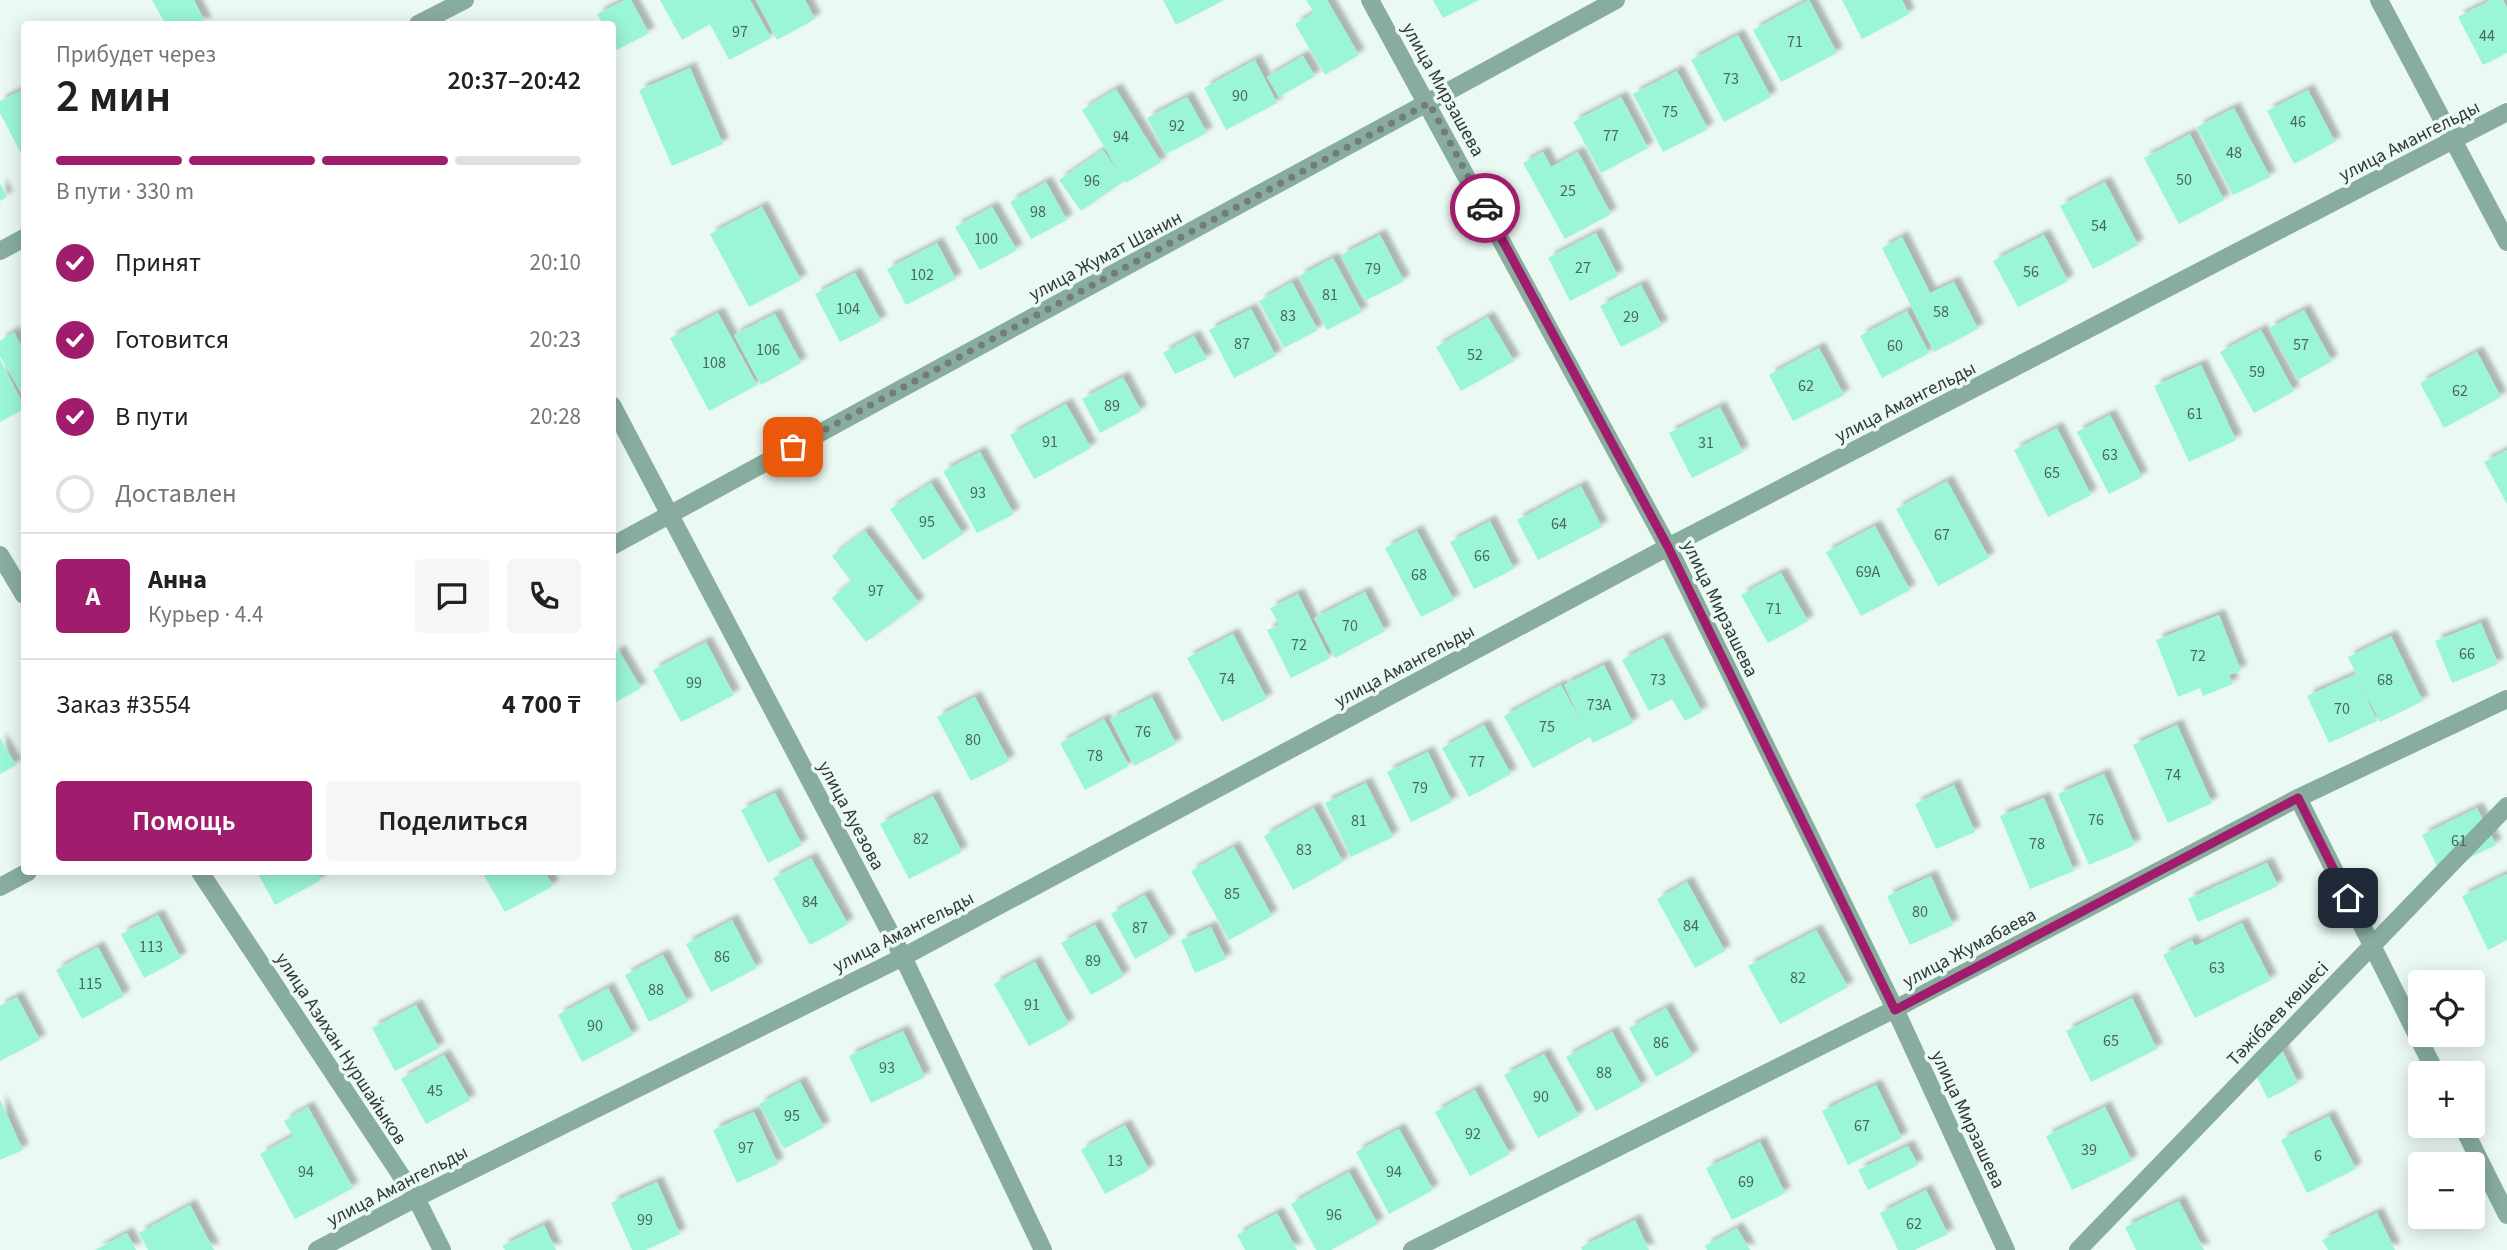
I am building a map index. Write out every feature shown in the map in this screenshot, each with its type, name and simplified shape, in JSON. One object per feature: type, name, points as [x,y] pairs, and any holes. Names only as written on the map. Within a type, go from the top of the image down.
[{"type":"street","points":[[424,21],[465,0]]},
{"type":"street","name":"улица Мирзашева","points":[[1370,0],[1429,103],[1668,547],[1895,1010],[2007,1250]]},
{"type":"street","name":"улица Жумат Шанин","points":[[616,544],[1616,0]]},
{"type":"street","points":[[2379,0],[2507,242]]},
{"type":"street","name":"улица Амангельды","points":[[317,1250],[415,1198],[902,957],[1668,547],[2507,112]]},
{"type":"street","points":[[0,251],[21,240]]},
{"type":"street","name":"улица Ауезова","points":[[616,413],[902,957],[1043,1250]]},
{"type":"street","points":[[0,555],[21,589]]},
{"type":"street","name":"улица Жумабаева","points":[[1412,1250],[1895,1010],[2298,798],[2507,699]]},
{"type":"street","points":[[2298,798],[2430,1061]]},
{"type":"street","name":"Тәжібаев көшесі","points":[[2078,1250],[2507,806]]},
{"type":"street","points":[[0,887],[22,875]]},
{"type":"street","name":"улица Азихан Нуршайыков","points":[[202,875],[415,1198],[442,1250]]},
{"type":"street","points":[[2468,1138],[2507,1215]]},
{"type":"building","points":[[152,0],[194,0],[204,21],[163,21]]},
{"type":"building","points":[[625,0],[631,0],[649,33],[617,50],[616,21],[601,21],[597,14]]},
{"type":"building","points":[[660,0],[750,0],[771,38],[729,60],[710,24],[682,40]]},
{"type":"building","points":[[756,0],[805,0],[815,19],[777,40]]},
{"type":"building","points":[[1163,0],[1224,0],[1176,25]]},
{"type":"building","points":[[1306,0],[1327,0],[1359,55],[1325,75],[1295,24],[1314,13]]},
{"type":"building","points":[[1433,0],[1479,0],[1443,18]]},
{"type":"building","points":[[1809,0],[1837,53],[1781,82],[1753,30]]},
{"type":"building","points":[[1842,0],[1902,0],[1909,14],[1862,39]]},
{"type":"building","points":[[2491,0],[2503,0],[2507,8],[2507,53],[2483,65],[2458,17]]},
{"type":"building","points":[[1738,35],[1771,97],[1724,122],[1691,60]]},
{"type":"building","points":[[1303,56],[1315,76],[1279,97],[1267,77]]},
{"type":"building","points":[[1255,60],[1277,103],[1226,130],[1204,88]]},
{"type":"building","points":[[690,68],[723,144],[672,166],[639,90]]},
{"type":"building","points":[[1677,71],[1708,129],[1663,152],[1633,94]]},
{"type":"building","points":[[1116,89],[1161,162],[1126,183],[1124,181],[1081,211],[1059,180],[1103,150],[1121,175],[1082,110]]},
{"type":"building","points":[[21,90],[21,153],[0,113],[0,101]]},
{"type":"building","points":[[2308,90],[2335,142],[2294,164],[2267,111]]},
{"type":"building","points":[[1187,97],[1207,133],[1166,154],[1147,118]]},
{"type":"building","points":[[1621,97],[1648,148],[1601,173],[1573,122]]},
{"type":"building","points":[[2234,108],[2270,177],[2233,195],[2197,127]]},
{"type":"building","points":[[2190,134],[2224,200],[2179,224],[2144,158]]},
{"type":"building","points":[[1543,152],[1551,167],[1578,152],[1611,214],[1565,239],[1523,163]]},
{"type":"building","points":[[1046,182],[1067,220],[1031,239],[1010,202]]},
{"type":"building","points":[[2105,182],[2138,245],[2093,269],[2060,206]]},
{"type":"building","points":[[0,183],[7,197],[0,201]]},
{"type":"building","points":[[762,207],[801,280],[749,307],[710,234]]},
{"type":"building","points":[[992,207],[1017,250],[980,270],[955,227]]},
{"type":"building","points":[[1596,233],[1618,276],[1570,301],[1548,258]]},
{"type":"building","points":[[1380,235],[1404,281],[1365,301],[1341,255]]},
{"type":"building","points":[[2044,235],[2068,281],[2018,307],[1993,261]]},
{"type":"building","points":[[1902,237],[1930,293],[1954,282],[1978,329],[1934,352],[1882,248]]},
{"type":"building","points":[[937,243],[956,279],[906,305],[887,269]]},
{"type":"building","points":[[1333,258],[1362,312],[1327,330],[1299,276]]},
{"type":"building","points":[[855,273],[881,321],[840,342],[815,294]]},
{"type":"building","points":[[1292,282],[1318,330],[1284,348],[1259,301]]},
{"type":"building","points":[[1641,285],[1662,326],[1621,347],[1600,306]]},
{"type":"building","points":[[1251,309],[1276,356],[1234,378],[1209,330]]},
{"type":"building","points":[[2304,310],[2332,361],[2298,380],[2269,328]]},
{"type":"building","points":[[1907,311],[1929,353],[1882,378],[1860,336]]},
{"type":"building","points":[[718,313],[757,385],[709,411],[670,338]]},
{"type":"building","points":[[775,314],[801,363],[761,385],[734,335]]},
{"type":"building","points":[[1488,317],[1514,361],[1461,391],[1436,347]]},
{"type":"building","points":[[2261,330],[2294,391],[2254,413],[2220,352]]},
{"type":"building","points":[[14,332],[21,345],[21,393],[0,356],[0,341]]},
{"type":"building","points":[[1194,336],[1207,359],[1175,374],[1163,353]]},
{"type":"building","points":[[1819,348],[1844,395],[1793,421],[1769,375]]},
{"type":"building","points":[[2477,352],[2501,397],[2444,428],[2420,383]]},
{"type":"building","points":[[0,359],[21,400],[21,411],[0,422]]},
{"type":"building","points":[[2201,365],[2236,440],[2189,462],[2154,386]]},
{"type":"building","points":[[1123,377],[1141,411],[1100,433],[1082,399]]},
{"type":"building","points":[[1066,404],[1091,448],[1034,479],[1010,435]]},
{"type":"building","points":[[1720,407],[1743,452],[1692,478],[1669,433]]},
{"type":"building","points":[[2110,415],[2142,477],[2109,494],[2077,432]]},
{"type":"building","points":[[2057,428],[2091,495],[2048,517],[2014,450]]},
{"type":"building","points":[[2507,450],[2507,504],[2484,462]]},
{"type":"building","points":[[980,452],[1014,514],[977,533],[943,471]]},
{"type":"building","points":[[1947,481],[1989,558],[1938,586],[1896,509]]},
{"type":"building","points":[[931,483],[963,534],[923,560],[890,509]]},
{"type":"building","points":[[1581,486],[1602,527],[1538,560],[1517,520]]},
{"type":"building","points":[[1490,521],[1514,569],[1474,589],[1450,542]]},
{"type":"building","points":[[1875,526],[1910,590],[1861,616],[1826,552]]},
{"type":"building","points":[[865,531],[919,603],[866,642],[832,598],[852,582],[832,556]]},
{"type":"building","points":[[1417,531],[1454,600],[1421,617],[1385,548]]},
{"type":"building","points":[[1781,573],[1808,621],[1768,643],[1741,595]]},
{"type":"building","points":[[1365,592],[1385,631],[1335,658],[1314,618]]},
{"type":"building","points":[[1298,594],[1330,658],[1291,678],[1267,630],[1279,625],[1270,608]]},
{"type":"building","points":[[2219,615],[2241,671],[2229,675],[2233,684],[2203,696],[2200,688],[2178,697],[2156,640]]},
{"type":"building","points":[[2481,623],[2498,664],[2452,683],[2435,641]]},
{"type":"building","points":[[1233,634],[1267,699],[1222,722],[1187,658]]},
{"type":"building","points":[[2391,636],[2423,701],[2380,722],[2359,680],[2377,721],[2329,743],[2307,696],[2356,674],[2348,657]]},
{"type":"building","points":[[1663,638],[1702,712],[1685,721],[1672,699],[1649,711],[1622,660]]},
{"type":"building","points":[[706,642],[734,695],[681,722],[653,670]]},
{"type":"building","points":[[619,651],[641,688],[616,702],[616,653]]},
{"type":"building","points":[[1604,665],[1633,723],[1593,743],[1590,737],[1533,768],[1504,716],[1561,685],[1586,730],[1564,685]]},
{"type":"building","points":[[975,697],[1009,761],[971,781],[937,717]]},
{"type":"building","points":[[1152,697],[1176,744],[1134,766],[1110,719]]},
{"type":"building","points":[[1104,719],[1129,766],[1085,790],[1060,743]]},
{"type":"building","points":[[1484,725],[1511,774],[1469,797],[1442,748]]},
{"type":"building","points":[[2177,725],[2212,803],[2168,823],[2133,745]]},
{"type":"building","points":[[0,738],[16,765],[0,774]]},
{"type":"building","points":[[1428,752],[1452,802],[1411,822],[1387,772]]},
{"type":"building","points":[[2104,774],[2135,845],[2089,865],[2058,794]]},
{"type":"building","points":[[1366,783],[1393,837],[1351,857],[1325,803]]},
{"type":"building","points":[[1954,785],[1975,832],[1936,849],[1915,804]]},
{"type":"building","points":[[775,793],[802,845],[768,863],[741,810]]},
{"type":"building","points":[[933,796],[962,852],[909,879],[880,824]]},
{"type":"building","points":[[2044,798],[2074,871],[2030,889],[2000,816]]},
{"type":"building","points":[[1314,808],[1343,862],[1293,890],[1264,836]]},
{"type":"building","points":[[2477,808],[2496,845],[2440,872],[2422,835]]},
{"type":"building","points":[[1234,847],[1272,916],[1229,940],[1191,871]]},
{"type":"building","points":[[811,858],[848,924],[810,945],[773,878]]},
{"type":"building","points":[[2267,863],[2278,886],[2198,922],[2188,899]]},
{"type":"building","points":[[2507,874],[2507,940],[2488,950],[2462,896]]},
{"type":"building","points":[[259,875],[318,875],[321,880],[275,905]]},
{"type":"building","points":[[484,875],[547,875],[553,886],[505,912]]},
{"type":"building","points":[[1931,876],[1953,925],[1910,945],[1887,896]]},
{"type":"building","points":[[1687,882],[1725,951],[1695,968],[1657,899]]},
{"type":"building","points":[[1145,895],[1170,939],[1135,959],[1111,914]]},
{"type":"building","points":[[158,915],[181,958],[144,978],[121,934]]},
{"type":"building","points":[[732,920],[757,968],[711,992],[686,944]]},
{"type":"building","points":[[2242,923],[2271,980],[2195,1018],[2163,955],[2192,940],[2195,946]]},
{"type":"building","points":[[1095,925],[1124,976],[1091,995],[1061,943]]},
{"type":"building","points":[[1211,927],[1226,959],[1195,973],[1181,940]]},
{"type":"building","points":[[1816,930],[1848,987],[1780,1024],[1748,966]]},
{"type":"building","points":[[98,947],[124,996],[82,1019],[56,970]]},
{"type":"building","points":[[663,955],[688,1002],[649,1022],[625,975]]},
{"type":"building","points":[[1035,962],[1069,1024],[1029,1046],[994,984]]},
{"type":"building","points":[[608,988],[633,1035],[582,1062],[558,1015]]},
{"type":"building","points":[[17,997],[40,1040],[0,1061],[0,1006]]},
{"type":"building","points":[[2132,998],[2157,1049],[2091,1082],[2066,1031]]},
{"type":"building","points":[[416,1005],[439,1048],[395,1071],[372,1028]]},
{"type":"building","points":[[1666,1008],[1693,1056],[1656,1077],[1629,1028]]},
{"type":"building","points":[[903,1031],[925,1077],[871,1103],[849,1056]]},
{"type":"building","points":[[1612,1032],[1642,1086],[1596,1111],[1566,1057]]},
{"type":"building","points":[[2280,1046],[2298,1083],[2268,1099],[2249,1062]]},
{"type":"building","points":[[1544,1054],[1579,1116],[1538,1138],[1504,1075]]},
{"type":"building","points":[[444,1055],[470,1100],[426,1124],[401,1079]]},
{"type":"building","points":[[800,1082],[824,1127],[784,1149],[759,1104]]},
{"type":"building","points":[[1876,1085],[1902,1138],[1848,1165],[1822,1111]]},
{"type":"building","points":[[1475,1090],[1510,1154],[1470,1176],[1435,1112]]},
{"type":"building","points":[[0,1100],[23,1150],[0,1160]]},
{"type":"building","points":[[308,1107],[353,1188],[295,1219],[260,1154],[293,1136],[284,1121]]},
{"type":"building","points":[[2105,1107],[2132,1161],[2072,1190],[2046,1136]]},
{"type":"building","points":[[754,1112],[778,1164],[737,1183],[713,1130]]},
{"type":"building","points":[[2329,1116],[2356,1169],[2307,1193],[2281,1140]]},
{"type":"building","points":[[1125,1125],[1149,1170],[1105,1194],[1081,1150]]},
{"type":"building","points":[[1399,1129],[1433,1190],[1389,1214],[1356,1152]]},
{"type":"building","points":[[1760,1142],[1785,1193],[1732,1220],[1706,1168]]},
{"type":"building","points":[[1908,1146],[1918,1165],[1868,1190],[1858,1170]]},
{"type":"building","points":[[1349,1172],[1378,1224],[1331,1250],[1316,1250],[1291,1204]]},
{"type":"building","points":[[657,1182],[680,1234],[646,1250],[632,1250],[611,1203]]},
{"type":"building","points":[[1926,1190],[1948,1234],[1914,1250],[1898,1250],[1880,1213]]},
{"type":"building","points":[[2179,1201],[2204,1250],[2136,1250],[2125,1227]]},
{"type":"building","points":[[190,1205],[214,1250],[148,1250],[139,1233]]},
{"type":"building","points":[[1277,1213],[1297,1250],[1245,1250],[1237,1235]]},
{"type":"building","points":[[2377,1213],[2395,1250],[2328,1250],[2322,1240]]},
{"type":"building","points":[[1635,1220],[1649,1250],[1582,1250],[1581,1247]]},
{"type":"building","points":[[544,1225],[556,1250],[505,1250],[502,1246]]},
{"type":"building","points":[[1737,1228],[1750,1250],[1707,1250],[1705,1246]]},
{"type":"building","points":[[127,1233],[136,1250],[95,1250]]},
{"type":"way so far","points":[[793,447],[1429,103],[1485,208]]},
{"type":"route","points":[[1485,208],[1668,547],[1895,1010],[2298,798],[2348,898]]}]
